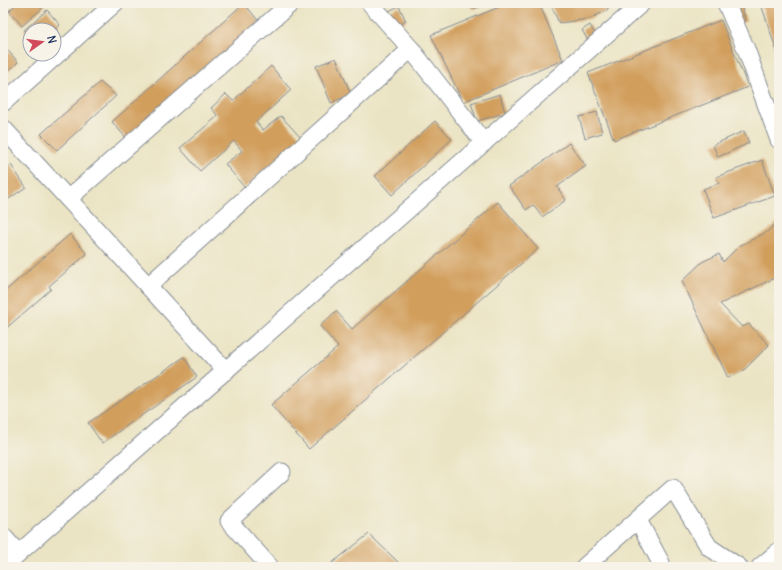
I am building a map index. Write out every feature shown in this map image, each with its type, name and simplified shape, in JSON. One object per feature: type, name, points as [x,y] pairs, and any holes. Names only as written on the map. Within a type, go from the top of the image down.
[{"type":"street","points":[[3,104],[115,3]]},
{"type":"street","points":[[68,199],[291,3]]},
{"type":"street","points":[[370,3],[411,49],[484,143]]},
{"type":"street","points":[[3,567],[642,3]]},
{"type":"street","points":[[726,3],[746,49],[779,140]]},
{"type":"street","points":[[148,286],[411,49]]},
{"type":"street","points":[[3,128],[226,371]]},
{"type":"street","points":[[270,567],[229,521],[282,472]]},
{"type":"street","points":[[584,567],[673,488],[709,547],[738,567]]},
{"type":"street","points":[[638,520],[661,563],[661,567]]},
{"type":"street","points":[[3,536],[18,553]]},
{"type":"street","points":[[760,567],[779,551]]},
{"type":"building","points":[[17,3],[42,3],[45,6],[27,22],[22,22],[22,26],[9,11]]},
{"type":"building","points":[[244,3],[260,23],[129,141],[112,122]]},
{"type":"building","points":[[471,3],[486,3],[486,5],[472,9]]},
{"type":"building","points":[[509,3],[539,3],[563,60],[463,102],[431,35]]},
{"type":"building","points":[[550,3],[607,3],[608,10],[589,19],[559,23]]},
{"type":"building","points":[[779,3],[779,58],[761,4]]},
{"type":"building","points":[[741,5],[746,21],[737,24],[732,8]]},
{"type":"building","points":[[399,6],[406,21],[396,26],[389,11]]},
{"type":"building","points":[[47,10],[57,22],[33,22]]},
{"type":"building","points":[[721,20],[748,87],[614,140],[588,73]]},
{"type":"building","points":[[590,25],[596,36],[588,41],[582,30]]},
{"type":"building","points":[[3,45],[18,62],[3,76]]},
{"type":"building","points":[[336,58],[351,94],[331,103],[316,66]]},
{"type":"building","points":[[271,66],[291,90],[256,122],[263,130],[281,116],[301,138],[245,188],[225,164],[242,151],[234,141],[200,171],[180,148],[218,116],[211,108],[226,94],[233,101]]},
{"type":"building","points":[[100,82],[116,96],[57,150],[41,134]]},
{"type":"building","points":[[500,94],[505,113],[477,121],[471,103]]},
{"type":"building","points":[[597,112],[602,133],[585,138],[579,117]]},
{"type":"building","points":[[435,121],[452,139],[392,195],[375,176]]},
{"type":"building","points":[[744,131],[749,143],[718,157],[713,145]]},
{"type":"building","points":[[569,143],[586,166],[557,187],[566,200],[542,217],[533,205],[526,210],[509,186]]},
{"type":"building","points":[[762,160],[775,196],[714,218],[703,189],[719,183],[716,177]]},
{"type":"building","points":[[11,165],[26,187],[3,203],[3,171]]},
{"type":"building","points":[[498,202],[538,249],[309,449],[271,405],[338,347],[320,326],[336,311],[352,329]]},
{"type":"building","points":[[779,221],[779,276],[720,304],[742,327],[749,324],[769,345],[743,371],[728,378],[682,281],[702,262],[719,254],[723,262],[739,246],[767,232]]},
{"type":"building","points":[[70,234],[87,254],[49,286],[51,289],[3,331],[3,293]]},
{"type":"building","points":[[184,357],[197,377],[102,443],[88,423]]},
{"type":"building","points":[[369,534],[398,562],[392,567],[327,567]]}]
